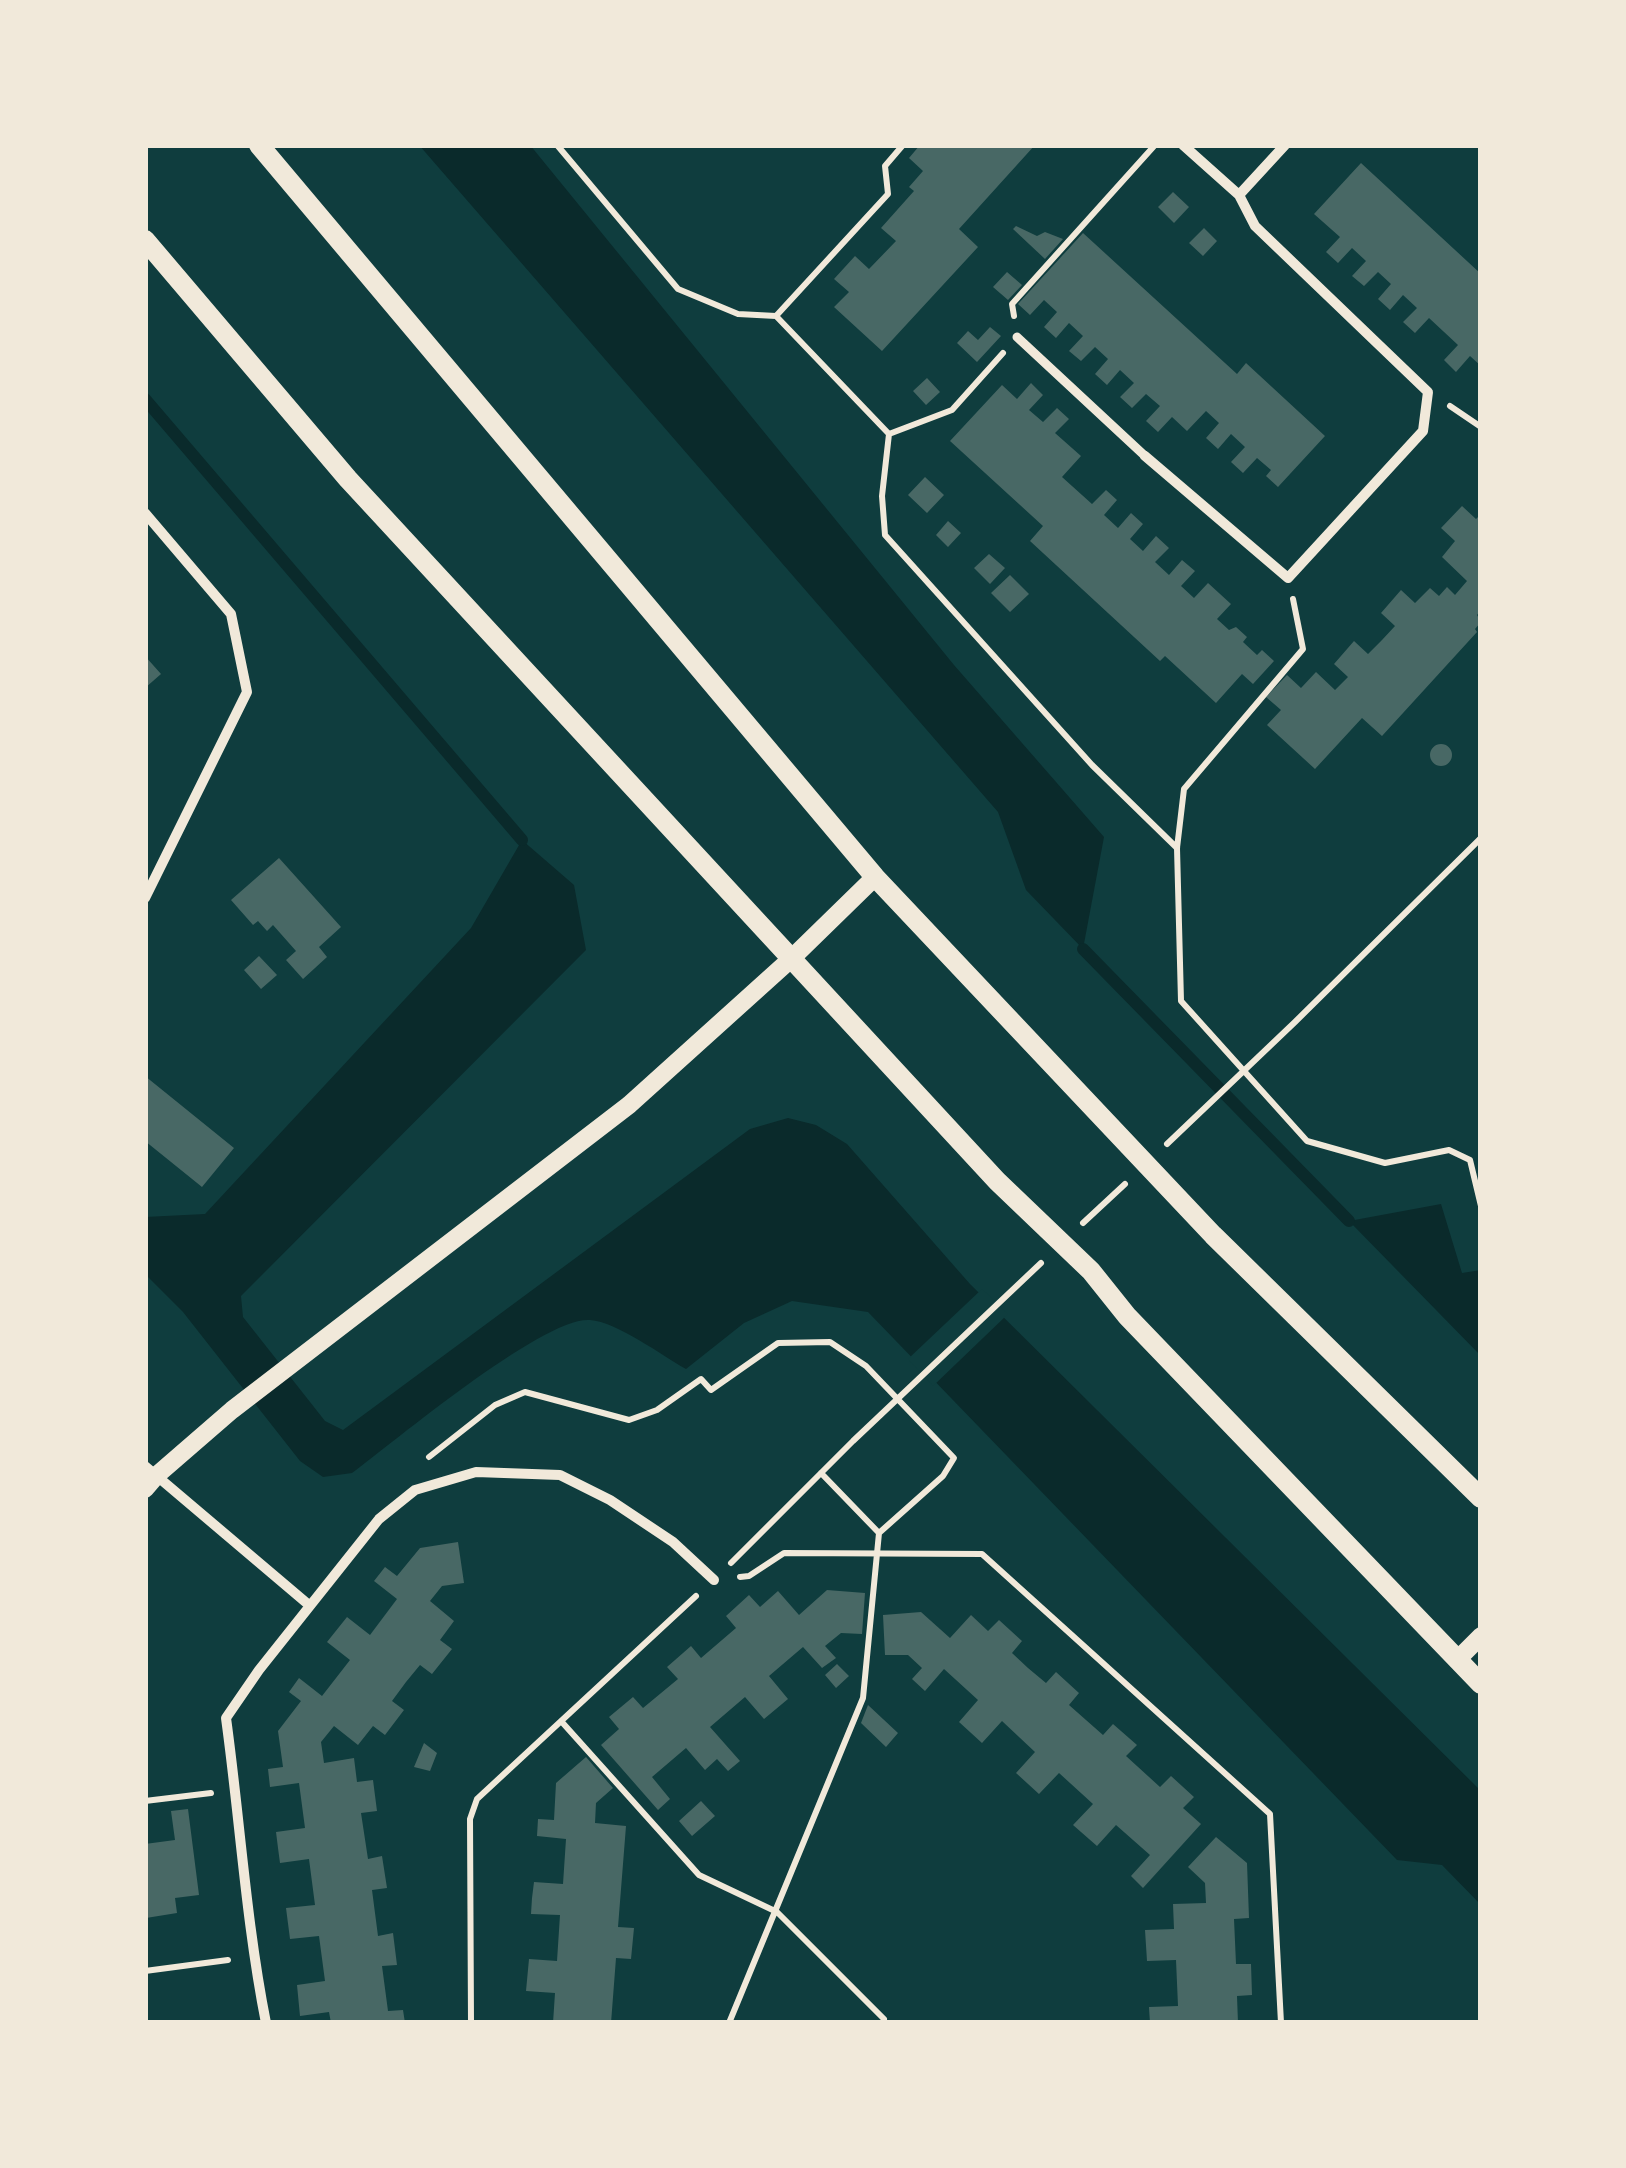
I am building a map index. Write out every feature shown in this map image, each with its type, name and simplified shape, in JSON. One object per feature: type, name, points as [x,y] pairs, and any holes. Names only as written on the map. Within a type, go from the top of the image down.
[{"type":"main road","points":[[259,145],[875,876],[1214,1235],[1481,1498]]},
{"type":"main road","points":[[145,240],[348,479],[997,1181],[1091,1271],[1127,1316],[1481,1684]]},
{"type":"street","points":[[1017,336],[1146,456],[1288,578],[1423,431],[1428,392],[1255,226],[1239,195],[1184,145]]},
{"type":"street","points":[[1239,195],[1286,145]]},
{"type":"street","points":[[145,513],[231,614],[247,692],[145,898]]},
{"type":"street","points":[[309,1606],[149,1477],[629,1106],[792,958],[875,876]]},
{"type":"street","points":[[266,2023],[253,1956],[226,1718],[379,1519],[415,1490],[476,1472],[560,1475],[610,1500],[673,1542],[714,1580]]},
{"type":"street","points":[[1457,1660],[1481,1636]]},
{"type":"path","points":[[556,145],[678,289],[738,314],[776,316],[888,434],[882,496],[885,534],[1092,765],[1177,848]]},
{"type":"path","points":[[776,316],[888,194],[885,166],[903,145]]},
{"type":"path","points":[[888,434],[952,410],[1017,336],[1012,304],[1154,145]]},
{"type":"path","points":[[1288,578],[1303,649],[1184,789],[1177,848],[1181,1002],[1307,1142],[1385,1163],[1449,1150],[1470,1160],[1481,1206]]},
{"type":"path","points":[[1296,1022],[1481,838]]},
{"type":"path","points":[[435,1484],[420,1463],[496,1405],[525,1392],[629,1420],[657,1410],[702,1379],[711,1390],[778,1343],[830,1342],[866,1366],[954,1458],[943,1476],[879,1533],[864,1698],[729,2023]]},
{"type":"path","points":[[470,2023],[470,1819],[477,1799],[714,1580],[853,1440]]},
{"type":"path","points":[[821,1474],[879,1533]]},
{"type":"path","points":[[714,1580],[749,1576],[784,1553],[982,1554],[1270,1814],[1281,2023]]},
{"type":"path","points":[[561,1721],[698,1876],[777,1912],[884,2020]]},
{"type":"path","points":[[145,1800],[237,1790]]},
{"type":"path","points":[[145,1972],[253,1956]]},
{"type":"water","points":[[419,145],[530,145],[954,665],[1104,837],[1083,949],[1026,890],[998,812]]},
{"type":"water","points":[[522,840],[574,885],[586,950],[241,1296],[243,1317],[325,1421],[343,1430],[750,1129],[788,1118],[816,1125],[847,1144],[970,1284],[1481,1791],[1481,1905],[1442,1865],[1397,1860],[868,1312],[792,1301],[744,1323],[686,1369],[601,1322],[568,1324],[506,1358],[352,1473],[323,1477],[300,1461],[183,1312],[145,1274],[145,1217],[205,1214],[471,928]]},
{"type":"water","points":[[1441,1204],[1462,1273],[1481,1270],[1481,1356],[1349,1221]]},
{"type":"pier","points":[[982,1289],[1008,1314],[933,1386],[908,1359]]},
{"type":"building","points":[[920,145],[1035,145],[959,229],[978,247],[882,351],[834,307],[849,292],[834,279],[855,256],[869,269],[896,241],[881,228],[914,191],[909,187],[923,171],[909,158]]},
{"type":"building","points":[[1361,163],[1481,274],[1481,366],[1470,356],[1456,372],[1444,360],[1458,345],[1429,318],[1415,333],[1403,322],[1417,308],[1403,295],[1390,310],[1378,299],[1391,284],[1378,272],[1364,286],[1352,276],[1366,261],[1352,248],[1338,263],[1326,252],[1340,237],[1314,214]]},
{"type":"building","points":[[1173,192],[1189,207],[1174,223],[1158,207]]},
{"type":"building","points":[[1016,226],[1037,236],[1045,232],[1063,239],[1045,259],[1013,229]]},
{"type":"building","points":[[1204,228],[1217,241],[1203,256],[1189,243]]},
{"type":"building","points":[[1083,233],[1237,374],[1246,363],[1325,436],[1278,487],[1266,476],[1271,470],[1257,458],[1243,473],[1231,462],[1245,447],[1231,434],[1218,449],[1206,438],[1219,423],[1206,411],[1187,431],[1172,417],[1158,432],[1146,421],[1160,406],[1146,394],[1132,408],[1120,397],[1134,383],[1120,370],[1107,385],[1095,374],[1108,359],[1095,347],[1081,361],[1069,351],[1083,336],[1069,323],[1056,338],[1044,327],[1057,312],[1044,300],[1030,315],[1018,304]]},
{"type":"building","points":[[1007,272],[1022,285],[1008,300],[993,287]]},
{"type":"building","points":[[990,327],[1001,336],[977,362],[957,343],[968,331],[978,340]]},
{"type":"building","points":[[927,378],[940,392],[926,405],[913,391]]},
{"type":"building","points":[[1031,383],[1043,395],[1029,410],[1043,422],[1057,408],[1069,419],[1055,433],[1081,456],[1062,477],[1092,504],[1106,490],[1117,500],[1104,515],[1118,528],[1131,513],[1143,524],[1130,539],[1143,551],[1156,536],[1169,548],[1155,562],[1169,575],[1182,560],[1195,571],[1181,586],[1194,598],[1208,583],[1231,604],[1217,619],[1229,630],[1236,627],[1247,637],[1243,642],[1257,655],[1262,650],[1274,661],[1253,684],[1242,674],[1216,703],[1165,656],[1160,661],[1030,541],[1043,526],[950,441],[1002,385],[1017,399]]},
{"type":"building","points":[[925,477],[944,495],[927,513],[908,495]]},
{"type":"building","points":[[1462,506],[1476,519],[1481,514],[1481,610],[1477,615],[1481,622],[1477,632],[1382,736],[1362,718],[1315,769],[1267,725],[1281,710],[1266,697],[1287,675],[1301,688],[1316,672],[1335,690],[1348,677],[1334,664],[1354,641],[1368,654],[1395,626],[1381,613],[1401,590],[1415,603],[1430,588],[1439,596],[1447,587],[1455,595],[1467,581],[1442,557],[1455,541],[1441,528]]},
{"type":"building","points":[[948,521],[961,533],[948,547],[936,535]]},
{"type":"building","points":[[989,554],[1005,568],[990,584],[974,568]]},
{"type":"building","points":[[1010,575],[1029,594],[1010,612],[991,593]]},
{"type":"building","points":[[145,656],[161,674],[145,688]]},
{"type":"building","points":[[1441,744],[1449,747],[1449,763],[1441,766],[1433,763],[1430,755],[1433,747]]},
{"type":"building","points":[[279,858],[341,927],[319,947],[327,957],[303,979],[286,960],[296,951],[273,925],[267,931],[258,921],[253,925],[231,900]]},
{"type":"building","points":[[259,956],[277,975],[261,989],[244,970]]},
{"type":"building","points":[[145,1076],[234,1148],[202,1187],[145,1141]]},
{"type":"building","points":[[458,1542],[464,1583],[442,1586],[430,1601],[454,1621],[440,1640],[452,1649],[432,1674],[420,1665],[406,1682],[392,1701],[404,1710],[385,1735],[373,1726],[358,1745],[334,1726],[321,1742],[324,1763],[354,1758],[357,1782],[373,1780],[377,1811],[361,1813],[368,1859],[382,1856],[387,1888],[372,1890],[378,1936],[393,1933],[397,1965],[382,1966],[388,2011],[403,2010],[405,2023],[331,2023],[329,2012],[300,2016],[297,1985],[325,1981],[319,1936],[290,1939],[286,1908],[315,1905],[309,1859],[280,1863],[278,1848],[276,1832],[305,1828],[299,1783],[270,1787],[268,1769],[283,1767],[278,1731],[301,1701],[289,1692],[299,1678],[322,1696],[350,1660],[327,1642],[347,1617],[370,1635],[397,1599],[374,1581],[385,1567],[397,1576],[420,1548]]},
{"type":"building","points":[[827,1590],[865,1593],[862,1634],[841,1633],[825,1646],[836,1658],[822,1668],[803,1647],[769,1676],[788,1699],[764,1719],[745,1697],[710,1727],[740,1761],[728,1771],[717,1759],[705,1770],[686,1748],[652,1777],[670,1799],[658,1810],[601,1745],[619,1729],[609,1717],[633,1697],[643,1708],[678,1679],[667,1667],[691,1646],[701,1658],[736,1628],[726,1616],[749,1595],[760,1607],[778,1591],[799,1615]]},
{"type":"building","points":[[921,1612],[950,1638],[971,1615],[988,1631],[999,1620],[1022,1641],[1012,1653],[1028,1668],[1046,1683],[1056,1672],[1079,1693],[1069,1705],[1103,1735],[1113,1724],[1137,1745],[1126,1756],[1160,1787],[1171,1776],[1194,1797],[1183,1808],[1201,1824],[1143,1888],[1131,1876],[1150,1855],[1116,1825],[1097,1846],[1073,1825],[1093,1804],[1059,1773],[1039,1794],[1016,1773],[1035,1752],[1002,1721],[982,1743],[959,1722],[978,1700],[944,1669],[925,1691],[912,1679],[922,1668],[908,1655],[885,1655],[883,1615]]},
{"type":"building","points":[[837,1664],[849,1676],[836,1688],[825,1675]]},
{"type":"building","points":[[868,1705],[898,1733],[886,1747],[861,1723]]},
{"type":"building","points":[[424,1743],[437,1753],[430,1771],[414,1767]]},
{"type":"building","points":[[586,1757],[613,1788],[596,1803],[595,1823],[626,1826],[618,1927],[634,1928],[631,1959],[616,1958],[611,2023],[553,2023],[555,1993],[526,1991],[529,1959],[557,1961],[560,1915],[531,1914],[532,1898],[534,1882],[563,1884],[566,1839],[537,1836],[538,1819],[554,1820],[556,1783]]},
{"type":"building","points":[[701,1801],[715,1816],[692,1836],[679,1821]]},
{"type":"building","points":[[188,1809],[199,1895],[175,1898],[177,1913],[146,1918],[145,1844],[175,1840],[171,1811]]},
{"type":"building","points":[[1216,1837],[1247,1863],[1249,1918],[1234,1919],[1236,1964],[1251,1964],[1252,1995],[1237,1996],[1238,2023],[1150,2023],[1149,2007],[1178,2006],[1176,1960],[1147,1961],[1145,1930],[1174,1929],[1173,1904],[1206,1903],[1205,1883],[1188,1867]]},
{"type":"waterway","points":[[145,399],[522,840]]},
{"type":"waterway","points":[[1083,949],[1349,1221]]}]
